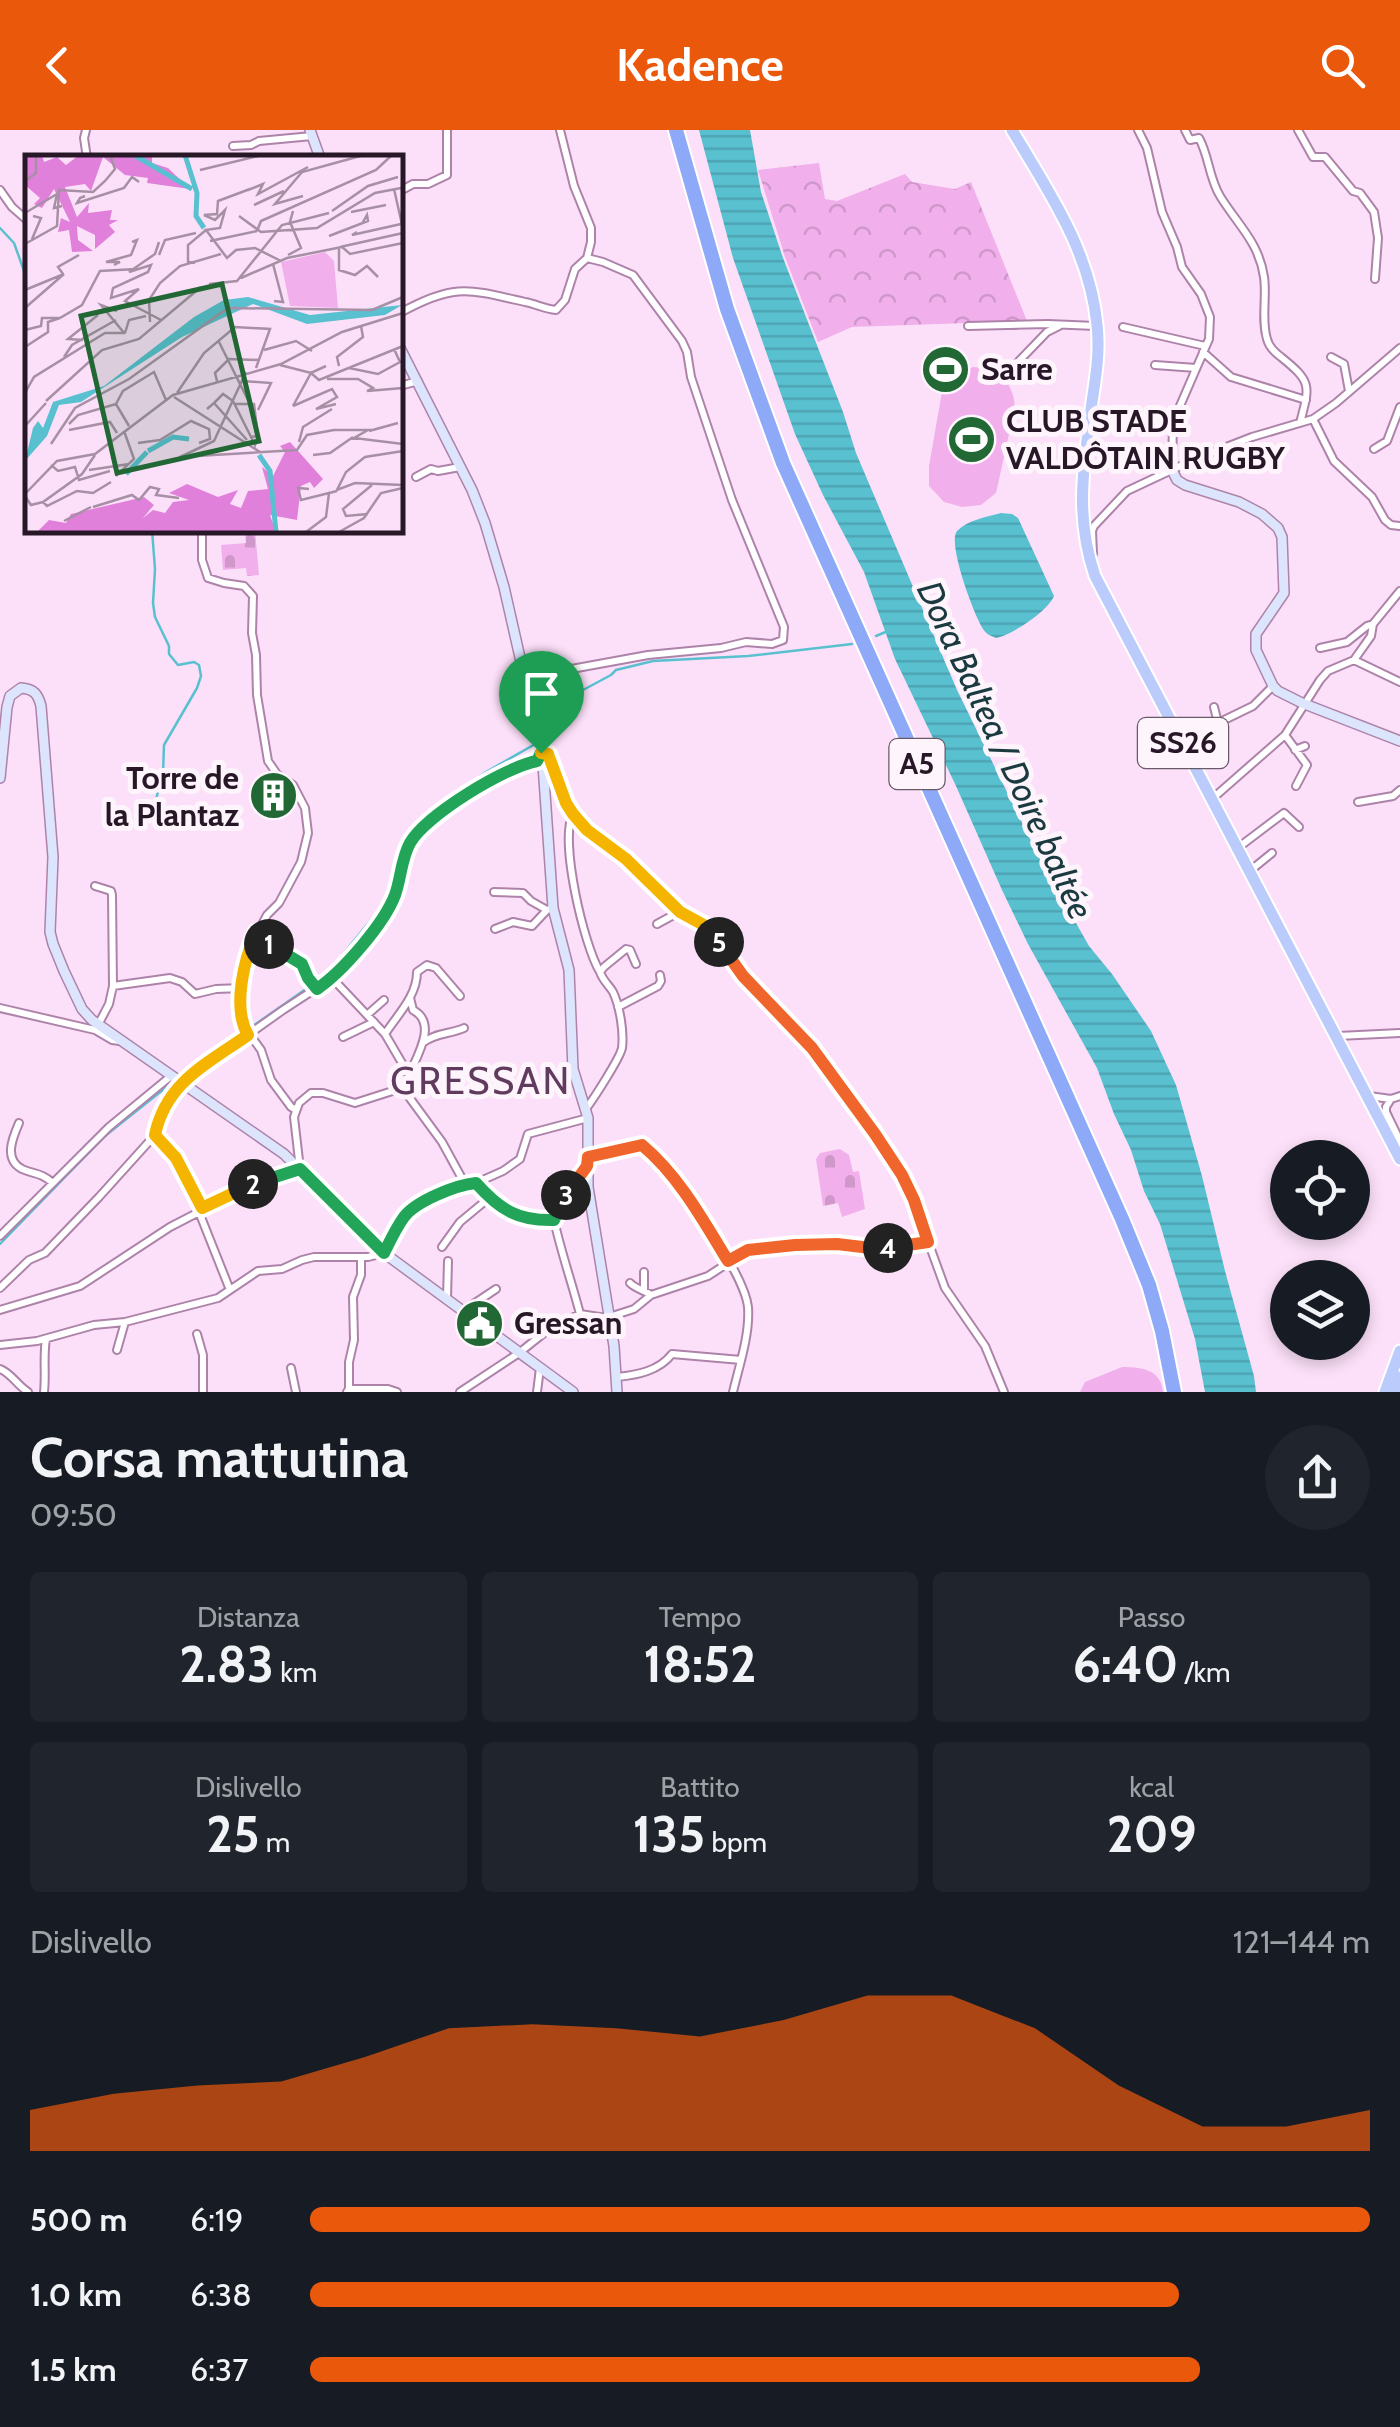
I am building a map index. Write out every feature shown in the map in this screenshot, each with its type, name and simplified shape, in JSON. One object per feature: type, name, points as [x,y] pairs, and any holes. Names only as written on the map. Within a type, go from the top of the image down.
[{"type":"highway","name":"A5","points":[[676,130],[727,309],[783,463],[1122,1219],[1148,1285],[1177,1392]]},
{"type":"highway","name":"A5","points":[[684,130],[712,236],[772,416],[817,525],[1128,1213],[1168,1326],[1177,1392]]},
{"type":"main road","name":"SS26","points":[[1012,130],[1077,245],[1087,272],[1097,326],[1097,366],[1082,494],[1090,559],[1106,598],[1400,1159]]},
{"type":"main road","points":[[1385,1392],[1400,1352]]},
{"type":"main road","points":[[1395,1392],[1400,1377]]},
{"type":"street","points":[[86,130],[87,155]]},
{"type":"street","points":[[402,191],[447,175],[447,130]]},
{"type":"street","points":[[402,311],[436,294],[461,290],[556,310],[565,300],[575,269],[587,258],[591,228],[574,186],[560,130]]},
{"type":"street","points":[[1138,130],[1147,148],[1162,212],[1182,267],[1207,306],[1211,328],[1172,422],[1172,470],[1185,486],[1239,502],[1278,528],[1282,537],[1284,593],[1256,634],[1255,642],[1273,686],[1306,704],[1400,741]]},
{"type":"street","points":[[1186,130],[1190,140],[1199,134],[1210,173],[1250,237],[1264,275],[1266,339],[1272,351],[1304,377],[1308,388],[1300,423]]},
{"type":"street","points":[[1298,130],[1313,157],[1325,158],[1374,212],[1378,238],[1376,279]]},
{"type":"street","points":[[233,146],[311,133]]},
{"type":"street","points":[[0,190],[25,218]]},
{"type":"street","points":[[526,687],[566,670],[648,655],[783,640],[784,627],[732,500],[690,378],[682,341],[634,275],[587,258]]},
{"type":"street","points":[[968,326],[1097,326]]},
{"type":"street","points":[[1019,361],[1047,332],[1060,326]]},
{"type":"street","points":[[1123,327],[1204,349],[1231,376],[1306,400]]},
{"type":"street","points":[[1090,559],[1094,553],[1092,531],[1127,491],[1252,437],[1313,419],[1400,348]]},
{"type":"street","points":[[402,352],[472,490],[490,539],[543,760],[550,909],[569,970],[573,1069],[586,1114],[588,1187],[617,1392]]},
{"type":"street","points":[[1331,357],[1344,364],[1349,392]]},
{"type":"street","points":[[1155,365],[1196,368]]},
{"type":"street","points":[[402,385],[418,381]]},
{"type":"street","points":[[1374,448],[1387,441],[1400,407]]},
{"type":"street","points":[[1313,419],[1334,461],[1372,497],[1391,525],[1400,526]]},
{"type":"street","points":[[416,477],[431,469],[460,468]]},
{"type":"street","points":[[202,532],[202,560],[208,578],[244,586],[253,596],[256,696],[268,761],[277,774],[293,785],[305,808],[308,833],[301,862],[279,903],[256,933],[244,964],[242,988],[242,1025],[261,1050],[271,1080],[296,1110]]},
{"type":"street","points":[[1212,799],[1285,735],[1328,672],[1354,660],[1374,624],[1400,591]]},
{"type":"street","points":[[1320,648],[1347,642],[1374,624]]},
{"type":"street","points":[[1354,660],[1400,682]]},
{"type":"street","points":[[1214,707],[1218,723],[1253,706],[1273,686]]},
{"type":"street","points":[[0,778],[10,696],[21,688],[33,690],[41,706],[53,857],[52,944],[82,1009],[98,1025],[284,1154],[384,1253],[574,1392]]},
{"type":"street","points":[[1285,735],[1307,765],[1296,786]]},
{"type":"street","points":[[1295,750],[1305,746]]},
{"type":"street","points":[[543,760],[566,803],[587,830],[626,859],[680,912],[711,929],[743,976],[812,1048],[875,1134],[914,1200],[945,1288],[985,1346],[1004,1392]]},
{"type":"street","points":[[0,1288],[29,1260],[44,1252],[155,1135],[160,1116],[177,1085],[332,978],[390,907],[413,838],[469,792],[524,764],[543,760]]},
{"type":"street","points":[[1358,802],[1393,796],[1400,790]]},
{"type":"street","points":[[1238,848],[1284,813],[1299,827]]},
{"type":"street","points":[[384,1253],[405,1215],[423,1201],[503,1171],[520,1159],[528,1134],[586,1114],[619,1057],[622,1046],[618,1008],[612,989],[602,979],[589,953],[574,884],[567,837],[573,814]]},
{"type":"street","points":[[1250,870],[1272,853]]},
{"type":"street","points":[[94,886],[112,895],[113,986],[98,1025]]},
{"type":"street","points":[[494,892],[523,893],[550,909]]},
{"type":"street","points":[[495,929],[514,922],[532,926],[550,909]]},
{"type":"street","points":[[656,924],[680,912]]},
{"type":"street","points":[[256,933],[302,964],[317,989]]},
{"type":"street","points":[[600,972],[626,949],[636,964]]},
{"type":"street","points":[[385,1034],[410,998],[417,984],[416,972],[427,965],[436,968],[460,996]]},
{"type":"street","points":[[618,1008],[658,986],[660,975]]},
{"type":"street","points":[[113,986],[170,978],[182,982],[195,994],[242,988]]},
{"type":"street","points":[[332,978],[385,1034],[409,1076]]},
{"type":"street","points":[[410,998],[413,1010],[426,1023],[423,1042],[405,1087],[408,1097],[442,1142],[466,1184]]},
{"type":"street","points":[[343,1037],[370,1018],[384,1000]]},
{"type":"street","points":[[0,1008],[96,1030],[121,1041]]},
{"type":"street","points":[[423,1042],[464,1028]]},
{"type":"street","points":[[1337,1036],[1400,1033]]},
{"type":"street","points":[[0,1236],[109,1127],[172,1076]]},
{"type":"street","points":[[300,1169],[294,1118],[299,1102],[316,1092],[355,1103],[405,1087]]},
{"type":"street","points":[[1368,1096],[1396,1097]]},
{"type":"street","points":[[1396,1097],[1386,1112],[1400,1141]]},
{"type":"street","points":[[18,1123],[10,1148],[15,1162],[53,1183]]},
{"type":"street","points":[[155,1135],[176,1158],[230,1290]]},
{"type":"street","points":[[580,1314],[554,1220],[588,1162],[642,1145],[680,1186],[728,1261],[747,1301],[748,1318],[733,1392]]},
{"type":"street","points":[[0,1310],[80,1286],[200,1210],[263,1180],[300,1169]]},
{"type":"street","points":[[476,1183],[489,1198],[518,1217],[554,1220]]},
{"type":"street","points":[[442,1247],[460,1222],[489,1198]]},
{"type":"street","points":[[630,1283],[648,1292],[708,1276],[748,1250],[837,1244],[879,1249],[928,1242]]},
{"type":"street","points":[[0,1344],[23,1344],[218,1298],[258,1271],[282,1269],[314,1257],[384,1253]]},
{"type":"street","points":[[360,1257],[361,1275],[353,1297],[354,1340],[348,1390],[397,1392]]},
{"type":"street","points":[[447,1299],[448,1261]]},
{"type":"street","points":[[644,1272],[648,1292]]},
{"type":"street","points":[[463,1311],[496,1289]]},
{"type":"street","points":[[460,1392],[549,1329],[580,1314],[609,1316],[634,1309],[648,1292]]},
{"type":"street","points":[[117,1350],[125,1322]]},
{"type":"street","points":[[197,1334],[203,1355],[203,1392]]},
{"type":"street","points":[[44,1392],[46,1338]]},
{"type":"street","points":[[617,1377],[641,1374],[672,1354],[740,1360]]},
{"type":"street","points":[[291,1368],[296,1392]]},
{"type":"street","points":[[537,1392],[540,1368]]},
{"type":"street","points":[[0,1369],[8,1371],[28,1392]]},
{"type":"green space","points":[[819,163],[825,199],[837,201],[905,174],[912,182],[955,189],[971,182],[1027,321],[852,327],[818,342],[785,257],[758,170]]},
{"type":"green space","name":"CLUB STADE VALDÔTAIN RUGBY","points":[[973,367],[990,370],[1003,378],[1015,407],[996,493],[981,505],[962,507],[944,502],[929,486],[929,466],[946,369],[961,372]]},
{"type":"green space","points":[[245,532],[255,532],[259,575],[247,576],[246,568],[223,570],[221,545],[246,543]]},
{"type":"green space","points":[[840,1149],[849,1155],[853,1172],[859,1171],[865,1209],[842,1217],[838,1203],[823,1206],[816,1159],[820,1153]]},
{"type":"green space","points":[[1122,1367],[1154,1374],[1163,1392],[1080,1392],[1085,1382]]},
{"type":"water","points":[[699,130],[750,130],[761,192],[783,258],[856,453],[957,690],[1055,886],[1089,946],[1151,1031],[1176,1085],[1256,1392],[1205,1392],[1195,1339],[1160,1224],[1097,1068],[1002,890],[895,659],[864,572],[795,434],[733,258]]},
{"type":"water","points":[[1001,513],[1018,518],[1054,596],[1029,622],[996,638],[984,631],[974,609],[958,564],[955,538],[966,524]]},
{"type":"waterway","points":[[0,228],[14,243],[25,274]]},
{"type":"waterway","points":[[152,532],[155,617],[169,654],[178,665],[199,665],[201,676],[164,745],[163,774],[153,810]]},
{"type":"waterway","points":[[876,636],[888,631]]},
{"type":"waterway","points":[[542,737],[583,690],[616,670],[653,661],[748,656],[852,644]]},
{"type":"waterway","points":[[250,1028],[326,975],[388,899],[402,845],[438,806],[537,743]]},
{"type":"waterway","points":[[180,1076],[243,1032]]},
{"type":"waterway","points":[[0,1244],[105,1136],[174,1081]]},
{"type":"place","name":"Sarre","points":[[946,369]]},
{"type":"place","name":"CLUB STADE VALDÔTAIN RUGBY","points":[[971,439]]},
{"type":"place","name":"Torre de la Plantaz","points":[[274,796]]},
{"type":"place","name":"Gressan","points":[[479,1323]]},
{"type":"district","name":"GRESSAN","points":[[481,1081]]},
{"type":"route","points":[[541,753],[548,754],[566,803],[587,830],[626,859],[680,912],[711,929],[743,976],[812,1048],[902,1175],[928,1242],[879,1249],[795,1245],[748,1250],[728,1261],[680,1186],[642,1145],[588,1157],[587,1166],[570,1188],[554,1220],[518,1217],[489,1198],[476,1183],[466,1184],[423,1201],[405,1215],[384,1253],[300,1169],[263,1180],[202,1208],[176,1158],[155,1135],[160,1116],[177,1085],[248,1035],[242,1025],[242,988],[244,964],[256,933],[302,964],[317,989],[361,946],[390,907],[413,838],[469,792],[537,761],[541,753]]},
{"type":"water label","name":"Dora Baltea / Doire baltée","points":[[1005,750]]}]
